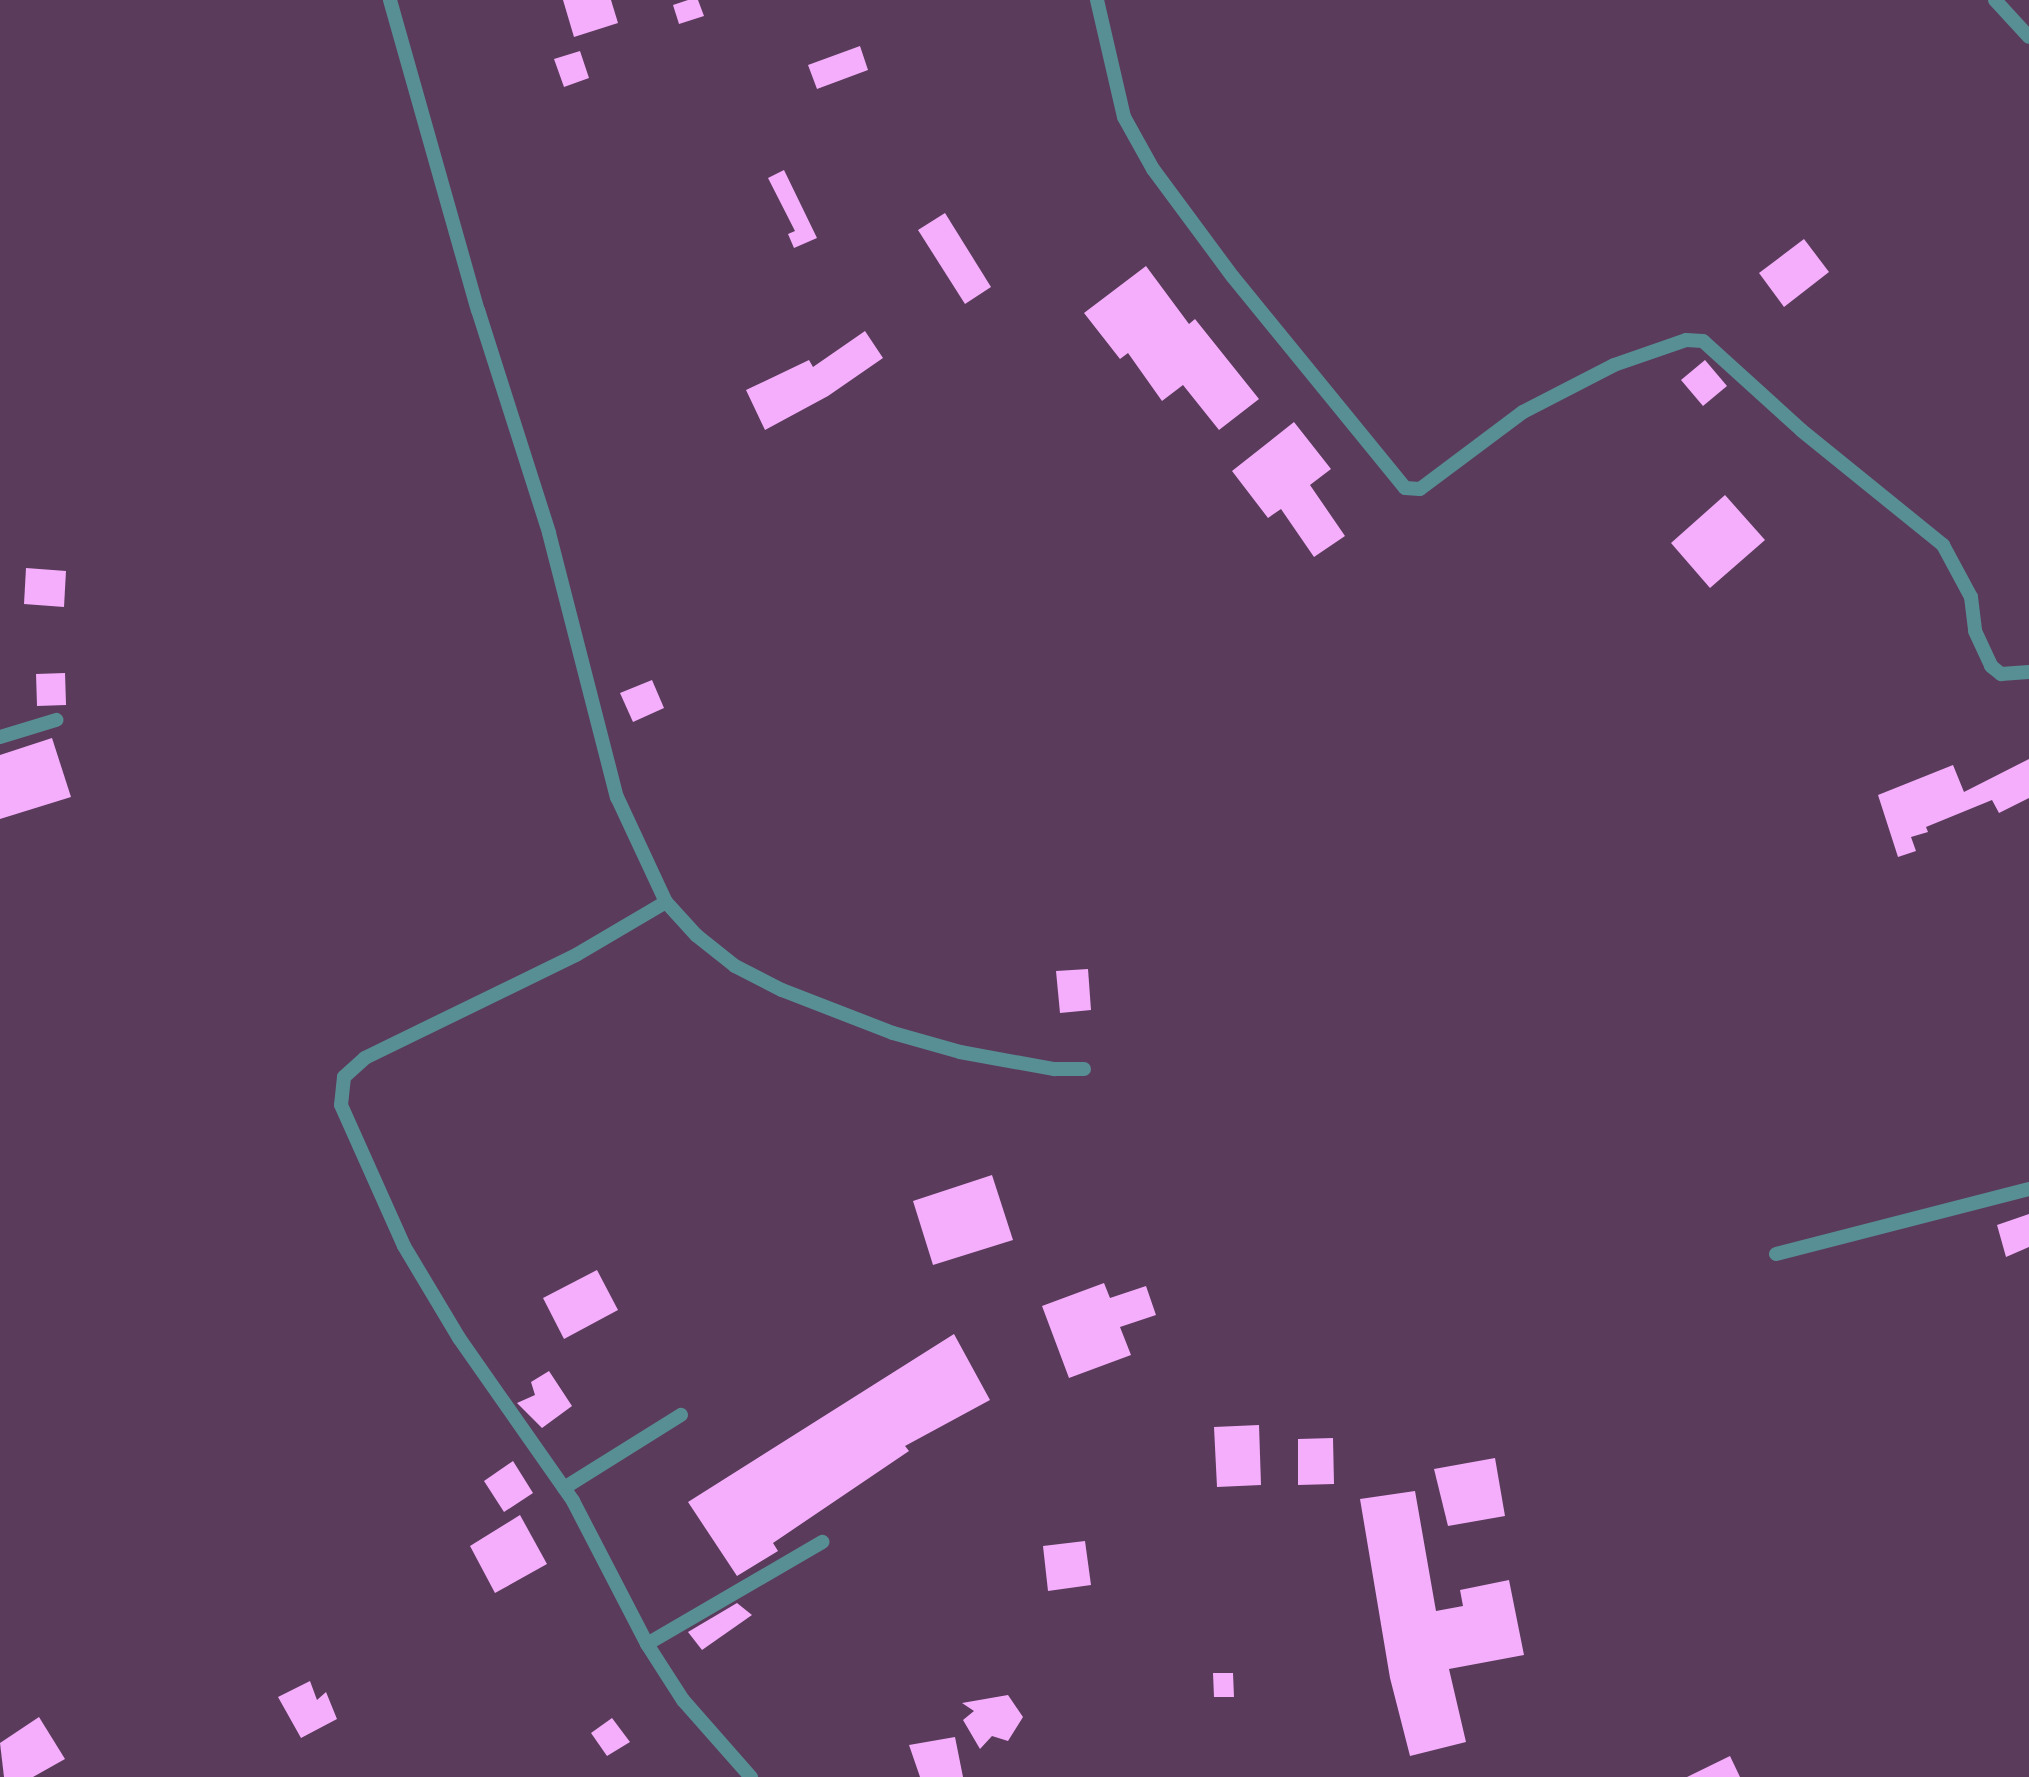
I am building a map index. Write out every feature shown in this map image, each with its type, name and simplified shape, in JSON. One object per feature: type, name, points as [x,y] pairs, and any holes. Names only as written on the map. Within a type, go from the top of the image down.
[{"type":"street","points":[[390,0],[474,296],[549,533],[617,797],[666,902],[696,935],[736,965],[782,990],[893,1033],[960,1052],[1054,1069],[1084,1069]]},
{"type":"street","points":[[1097,0],[1125,117],[1153,169],[1233,277],[1405,488],[1420,489],[1523,412],[1614,365],[1686,340],[1703,341],[1801,430],[1943,545],[1971,597],[1976,631],[1991,666],[2001,674],[2029,672]]},
{"type":"street","points":[[1995,0],[2029,37]]},
{"type":"street","points":[[0,737],[56,720]]},
{"type":"street","points":[[666,902],[576,955],[365,1058],[344,1077],[341,1105],[404,1246],[459,1338],[564,1488],[647,1644],[683,1700],[751,1777]]},
{"type":"street","points":[[1776,1254],[2029,1189]]},
{"type":"street","points":[[564,1488],[681,1415]]},
{"type":"street","points":[[647,1644],[822,1542]]},
{"type":"building","points":[[563,0],[611,0],[618,23],[574,37]]},
{"type":"building","points":[[698,0],[704,16],[679,24],[673,5]]},
{"type":"building","points":[[860,46],[868,70],[817,89],[808,65]]},
{"type":"building","points":[[580,51],[589,78],[564,87],[554,59]]},
{"type":"building","points":[[784,170],[817,238],[794,248],[788,234],[795,231],[768,178]]},
{"type":"building","points":[[945,213],[991,287],[965,304],[918,230]]},
{"type":"building","points":[[1804,239],[1829,272],[1784,307],[1759,273]]},
{"type":"building","points":[[1146,266],[1189,324],[1195,319],[1259,399],[1219,430],[1183,385],[1162,401],[1128,353],[1120,359],[1084,313]]},
{"type":"building","points":[[865,331],[883,358],[828,396],[765,430],[746,390],[809,360],[813,367]]},
{"type":"building","points":[[1705,360],[1727,386],[1703,406],[1681,380]]},
{"type":"building","points":[[1294,422],[1331,469],[1310,485],[1345,536],[1314,557],[1281,509],[1268,518],[1232,471]]},
{"type":"building","points":[[1725,495],[1765,540],[1710,588],[1671,543]]},
{"type":"building","points":[[26,568],[66,571],[64,607],[24,604]]},
{"type":"building","points":[[65,673],[66,705],[37,706],[36,674]]},
{"type":"building","points":[[652,680],[664,708],[633,722],[620,693]]},
{"type":"building","points":[[52,738],[71,797],[0,819],[0,755]]},
{"type":"building","points":[[2029,759],[2029,798],[1999,813],[1992,800],[1926,827],[1928,832],[1911,837],[1916,851],[1898,857],[1878,795],[1953,765],[1964,792]]},
{"type":"building","points":[[1088,969],[1091,1010],[1060,1013],[1056,971]]},
{"type":"building","points":[[992,1175],[1013,1240],[933,1265],[913,1201]]},
{"type":"building","points":[[2029,1214],[2029,1247],[2006,1257],[1997,1225]]},
{"type":"building","points":[[597,1270],[618,1310],[564,1339],[543,1298]]},
{"type":"building","points":[[1104,1283],[1110,1298],[1146,1286],[1156,1315],[1120,1327],[1131,1355],[1069,1378],[1042,1306]]},
{"type":"building","points":[[954,1334],[990,1400],[905,1446],[909,1451],[773,1543],[778,1551],[737,1576],[688,1502]]},
{"type":"building","points":[[549,1371],[572,1406],[542,1428],[517,1403],[535,1395],[531,1382]]},
{"type":"building","points":[[1259,1425],[1261,1485],[1217,1487],[1214,1427]]},
{"type":"building","points":[[1333,1438],[1334,1484],[1298,1485],[1298,1439]]},
{"type":"building","points":[[1495,1458],[1505,1516],[1448,1526],[1434,1469]]},
{"type":"building","points":[[513,1461],[533,1493],[504,1512],[484,1481]]},
{"type":"building","points":[[1415,1491],[1436,1611],[1463,1606],[1460,1590],[1509,1580],[1524,1655],[1449,1669],[1466,1742],[1410,1756],[1390,1678],[1360,1499]]},
{"type":"building","points":[[520,1515],[547,1564],[495,1593],[470,1546]]},
{"type":"building","points":[[1085,1541],[1091,1585],[1048,1591],[1043,1546]]},
{"type":"building","points":[[737,1603],[752,1615],[702,1650],[688,1632]]},
{"type":"building","points":[[1213,1673],[1233,1673],[1234,1697],[1214,1697]]},
{"type":"building","points":[[310,1681],[317,1700],[326,1692],[337,1719],[301,1738],[278,1697]]},
{"type":"building","points":[[1008,1695],[1023,1717],[1008,1741],[992,1736],[980,1749],[963,1720],[974,1711],[962,1703]]},
{"type":"building","points":[[39,1717],[65,1759],[33,1777],[4,1777],[0,1743]]},
{"type":"building","points":[[612,1718],[630,1742],[607,1756],[591,1733]]},
{"type":"building","points":[[955,1737],[963,1777],[920,1777],[909,1745]]},
{"type":"building","points":[[1730,1756],[1740,1777],[1687,1777]]}]
